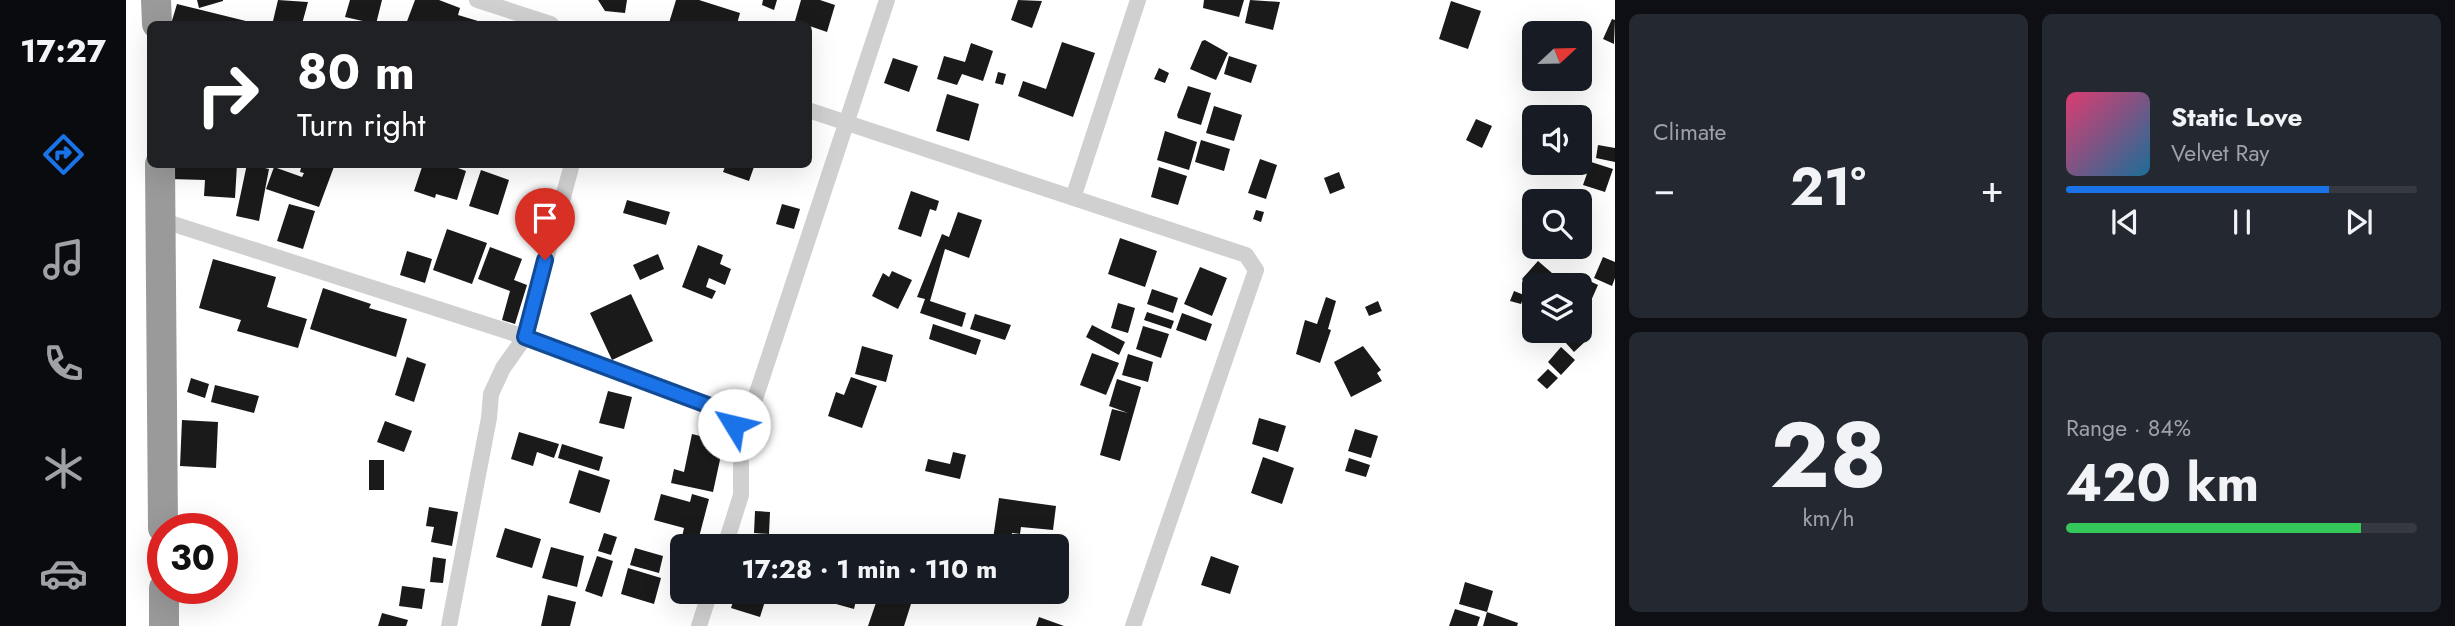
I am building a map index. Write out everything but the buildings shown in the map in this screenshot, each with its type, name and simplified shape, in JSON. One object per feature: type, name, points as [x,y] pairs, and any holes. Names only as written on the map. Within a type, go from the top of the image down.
[{"type":"highway","points":[[156,0],[157,21]]},
{"type":"highway","points":[[160,168],[163,513]]},
{"type":"highway","points":[[164,604],[164,626]]},
{"type":"street","points":[[477,0],[511,17],[534,21]]},
{"type":"street","points":[[734,425],[752,408],[887,0]]},
{"type":"street","points":[[1073,198],[1138,0]]},
{"type":"street","points":[[812,111],[1246,256],[1256,270],[1133,626]]},
{"type":"street","points":[[450,626],[489,418],[491,394],[503,368],[525,337],[571,168]]},
{"type":"street","points":[[161,220],[525,337],[710,406],[734,425],[741,463],[741,495],[729,534]]},
{"type":"street","points":[[699,626],[706,604]]},
{"type":"route","points":[[545,260],[525,337],[710,406],[734,425]]}]
